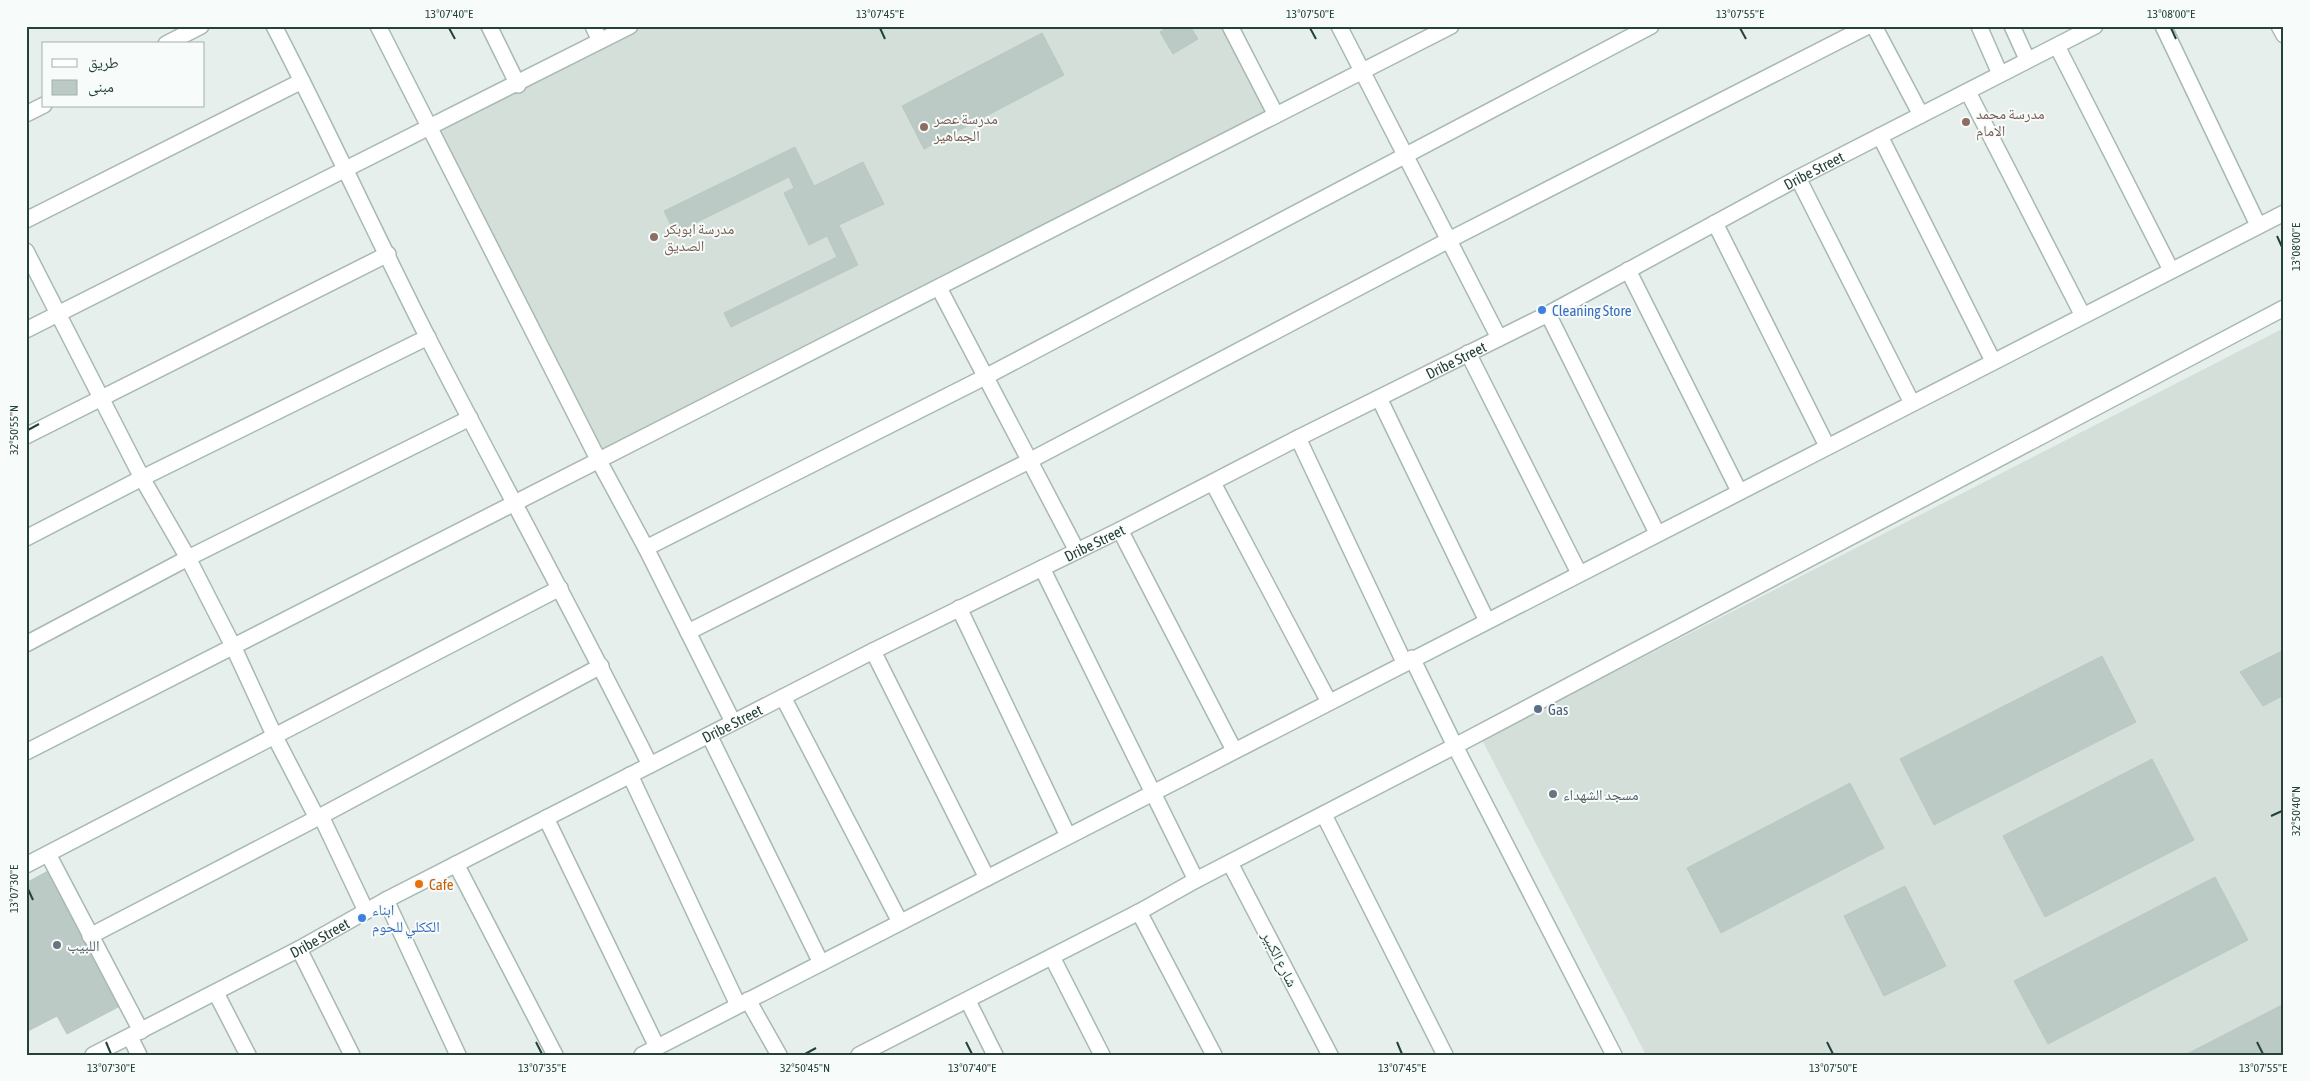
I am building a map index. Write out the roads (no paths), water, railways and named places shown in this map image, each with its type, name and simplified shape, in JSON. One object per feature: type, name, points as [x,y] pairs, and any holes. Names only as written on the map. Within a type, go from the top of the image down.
[{"type":"street","points":[[170,42],[201,26]]},
{"type":"street","points":[[274,26],[428,337],[514,505],[560,588],[650,765]]},
{"type":"street","points":[[378,26],[599,461],[646,548],[733,722]]},
{"type":"street","points":[[489,26],[518,84]]},
{"type":"street","points":[[593,26],[600,41]]},
{"type":"street","points":[[26,330],[345,168],[430,129],[630,26]]},
{"type":"street","points":[[1230,26],[1276,115]]},
{"type":"street","points":[[1338,26],[1407,156],[1499,338]]},
{"type":"street","points":[[26,752],[1451,26]]},
{"type":"street","points":[[646,548],[985,377],[1651,26]]},
{"type":"street","points":[[688,632],[1029,461],[1449,240],[1868,26]]},
{"type":"street","points":[[1874,26],[1921,115]]},
{"type":"street","points":[[1979,26],[2000,74]]},
{"type":"street","points":[[2012,26],[2028,59]]},
{"type":"street","name":"Dribe Street","points":[[93,1055],[299,949],[386,900],[733,722],[959,608],[1120,530],[1298,438],[1548,314],[1798,178],[2094,26]]},
{"type":"street","points":[[2163,26],[2258,225]]},
{"type":"street","points":[[2279,26],[2284,36]]},
{"type":"street","points":[[2057,46],[2171,270]]},
{"type":"street","points":[[26,220],[302,81]]},
{"type":"street","points":[[1968,92],[2082,314]]},
{"type":"street","points":[[26,114],[42,106]]},
{"type":"street","points":[[1880,136],[1993,361]]},
{"type":"street","points":[[1798,178],[1912,403]]},
{"type":"street","points":[[642,1055],[2082,314],[2284,213]]},
{"type":"street","points":[[1715,223],[1827,446]]},
{"type":"street","points":[[26,251],[142,478],[188,558],[234,646],[275,737],[319,817],[366,911]]},
{"type":"street","points":[[26,436],[388,254]]},
{"type":"street","points":[[1628,270],[1739,492]]},
{"type":"street","points":[[939,288],[1077,551]]},
{"type":"street","points":[[859,1055],[881,1050],[968,1001],[1139,912],[1196,880],[1324,815],[2284,308]]},
{"type":"street","points":[[1548,314],[1657,533]]},
{"type":"street","points":[[26,538],[142,478],[428,337]]},
{"type":"street","points":[[1468,353],[1579,573]]},
{"type":"street","points":[[1379,398],[1487,620]]},
{"type":"street","points":[[26,644],[188,558],[470,418]]},
{"type":"street","points":[[1298,438],[1408,660],[1455,746],[1614,1055]]},
{"type":"street","points":[[1213,483],[1329,702]]},
{"type":"street","points":[[1120,530],[1234,750]]},
{"type":"street","points":[[1042,568],[1196,880]]},
{"type":"street","points":[[26,865],[560,588]]},
{"type":"street","points":[[959,608],[1068,836]]},
{"type":"street","points":[[873,651],[987,878]]},
{"type":"street","points":[[90,936],[319,817],[600,666]]},
{"type":"street","points":[[783,697],[900,922]]},
{"type":"street","points":[[709,735],[821,963]]},
{"type":"street","points":[[630,775],[743,1003],[779,1055]]},
{"type":"street","points":[[1324,815],[1445,1055]]},
{"type":"street","points":[[546,818],[657,1047]]},
{"type":"street","points":[[48,854],[90,936],[135,1034],[139,1055]]},
{"type":"street","name":"شارع الكبير","points":[[1230,863],[1330,1055]]},
{"type":"street","points":[[456,864],[555,1055]]},
{"type":"street","points":[[386,900],[458,1055]]},
{"type":"street","points":[[1139,912],[1214,1055]]},
{"type":"street","points":[[299,949],[352,1055]]},
{"type":"street","points":[[1052,957],[1102,1055]]},
{"type":"street","points":[[216,992],[248,1055]]},
{"type":"street","points":[[968,1001],[995,1055]]},
{"type":"place","name":"مدرسة محمد الامام","points":[[1966,122]]},
{"type":"place","name":"مدرسة عصر الجماهير","points":[[924,127]]},
{"type":"place","name":"مدرسة ابوبكر الصديق","points":[[654,237]]},
{"type":"place","name":"Cleaning Store","points":[[1542,310]]},
{"type":"place","name":"Gas","points":[[1538,709]]},
{"type":"place","name":"مسجد الشهداء","points":[[1553,794]]},
{"type":"place","name":"Cafe","points":[[419,884]]},
{"type":"place","name":"ابناء الككلي للحوم","points":[[362,918]]},
{"type":"place","name":"اللبيب","points":[[57,945]]}]
